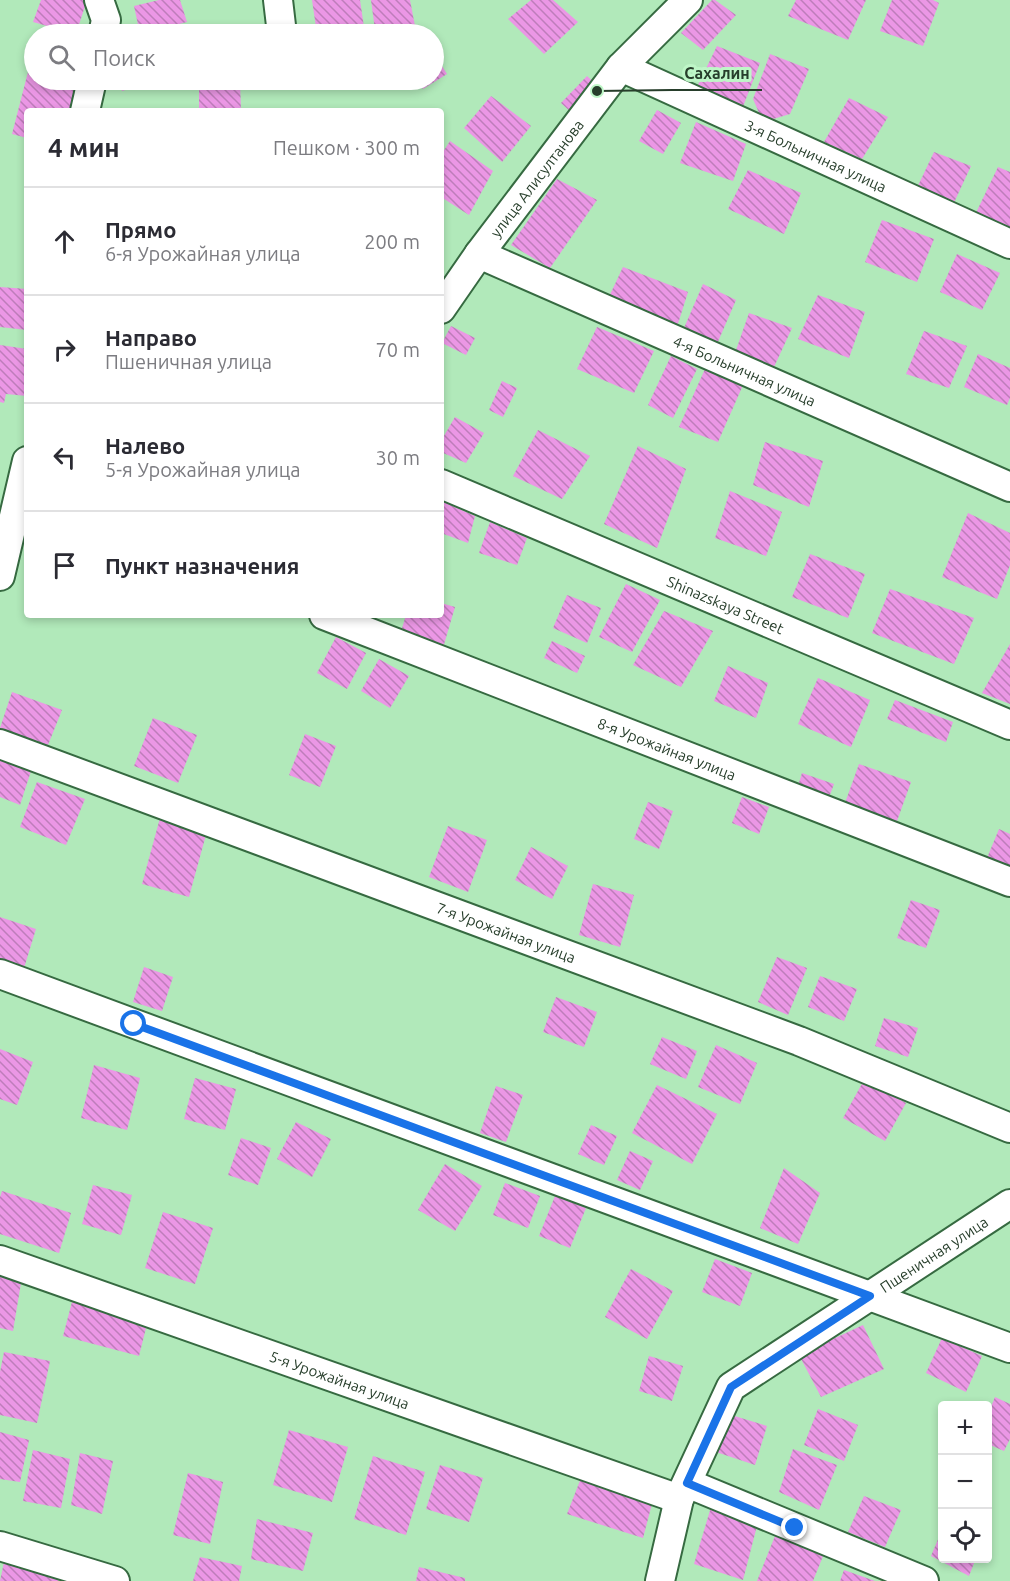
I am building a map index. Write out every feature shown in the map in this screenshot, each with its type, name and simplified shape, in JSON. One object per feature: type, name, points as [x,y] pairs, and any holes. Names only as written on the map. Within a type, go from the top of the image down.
[{"type":"street","points":[[99,0],[106,20],[105,24]]},
{"type":"street","points":[[278,0],[281,24]]},
{"type":"street","name":"улица Алисултанова","points":[[444,305],[479,254],[621,67],[688,0]]},
{"type":"street","name":"3-я Больничная улица","points":[[621,67],[1010,244]]},
{"type":"street","points":[[85,108],[89,90]]},
{"type":"street","name":"4-я Больничная улица","points":[[479,254],[1010,487]]},
{"type":"street","points":[[0,576],[24,474]]},
{"type":"street","name":"Shinazskaya Street","points":[[444,485],[1010,725]]},
{"type":"street","name":"8-я Урожайная улица","points":[[332,618],[1010,882]]},
{"type":"street","name":"7-я Урожайная улица","points":[[0,744],[799,1041],[1010,1128]]},
{"type":"street","points":[[0,974],[1010,1348]]},
{"type":"street","name":"Пшеничная улица","points":[[660,1581],[683,1491],[731,1387],[1010,1204]]},
{"type":"street","name":"5-я Урожайная улица","points":[[0,1260],[683,1491],[924,1581]]},
{"type":"street","points":[[0,1546],[115,1581]]},
{"type":"building","points":[[41,0],[87,0],[79,24],[33,22]]},
{"type":"building","points":[[159,0],[180,0],[187,22],[138,24],[134,6]]},
{"type":"building","points":[[312,0],[360,0],[364,24],[316,24]]},
{"type":"building","points":[[371,0],[410,0],[415,24],[374,24]]},
{"type":"building","points":[[531,0],[553,0],[578,22],[544,54],[508,19]]},
{"type":"building","points":[[712,0],[736,15],[703,50],[681,33]]},
{"type":"building","points":[[796,0],[866,0],[848,40],[788,16]]},
{"type":"building","points":[[892,0],[933,0],[939,3],[923,46],[880,31]]},
{"type":"building","points":[[717,46],[760,63],[742,109],[697,87]]},
{"type":"building","points":[[770,54],[809,69],[790,114],[763,122],[753,99]]},
{"type":"building","points":[[587,76],[599,87],[573,114],[561,103]]},
{"type":"building","points":[[24,88],[24,90],[79,90],[75,108],[24,108],[24,137],[12,134]]},
{"type":"building","points":[[199,90],[240,90],[241,108],[199,108]]},
{"type":"building","points":[[491,96],[531,126],[502,162],[464,128]]},
{"type":"building","points":[[849,98],[888,117],[862,159],[824,142]]},
{"type":"building","points":[[657,110],[681,123],[663,154],[639,141]]},
{"type":"building","points":[[696,122],[746,144],[733,181],[680,163]]},
{"type":"building","points":[[450,141],[493,171],[469,215],[444,199],[444,150]]},
{"type":"building","points":[[934,152],[971,166],[952,207],[915,192]]},
{"type":"building","points":[[998,167],[1010,172],[1010,235],[973,219]]},
{"type":"building","points":[[748,170],[801,193],[784,234],[728,209]]},
{"type":"building","points":[[557,179],[597,200],[550,268],[511,245]]},
{"type":"building","points":[[882,220],[934,239],[917,282],[865,262]]},
{"type":"building","points":[[957,254],[1000,273],[982,310],[940,292]]},
{"type":"building","points":[[623,267],[688,292],[676,330],[607,301]]},
{"type":"building","points":[[703,284],[736,300],[717,344],[684,328]]},
{"type":"building","points":[[0,287],[24,289],[24,330],[0,327]]},
{"type":"building","points":[[818,295],[865,312],[849,358],[798,339]]},
{"type":"building","points":[[749,313],[792,328],[774,367],[735,353]]},
{"type":"building","points":[[451,326],[475,338],[466,355],[444,344]]},
{"type":"building","points":[[597,327],[654,351],[634,393],[577,369]]},
{"type":"building","points":[[924,331],[967,346],[949,388],[906,374]]},
{"type":"building","points":[[0,345],[24,349],[24,396],[6,394],[4,403],[0,402]]},
{"type":"building","points":[[978,354],[1010,368],[1010,398],[1007,405],[964,387]]},
{"type":"building","points":[[671,356],[697,369],[673,418],[648,405]]},
{"type":"building","points":[[705,369],[743,385],[718,442],[679,427]]},
{"type":"building","points":[[502,381],[517,388],[503,417],[489,410]]},
{"type":"building","points":[[455,417],[484,433],[466,463],[444,453],[444,436]]},
{"type":"building","points":[[538,430],[590,456],[562,499],[513,476]]},
{"type":"building","points":[[765,442],[823,461],[809,507],[753,485]]},
{"type":"building","points":[[638,446],[686,469],[657,548],[604,524]]},
{"type":"building","points":[[730,491],[782,512],[766,556],[715,538]]},
{"type":"building","points":[[444,502],[475,516],[468,543],[444,534]]},
{"type":"building","points":[[968,513],[1010,533],[1010,565],[997,599],[942,577]]},
{"type":"building","points":[[490,522],[527,538],[517,565],[479,553]]},
{"type":"building","points":[[810,554],[865,574],[848,618],[792,597]]},
{"type":"building","points":[[626,584],[660,600],[632,652],[599,637]]},
{"type":"building","points":[[890,589],[974,618],[954,664],[872,633]]},
{"type":"building","points":[[567,595],[601,608],[587,643],[553,628]]},
{"type":"building","points":[[444,604],[455,607],[440,658],[397,645],[405,618],[444,618]]},
{"type":"building","points":[[664,611],[713,631],[681,687],[633,665]]},
{"type":"building","points":[[336,637],[366,653],[347,689],[317,673]]},
{"type":"building","points":[[552,641],[585,656],[577,673],[544,658]]},
{"type":"building","points":[[1010,644],[1010,704],[982,693]]},
{"type":"building","points":[[379,659],[409,676],[390,708],[361,691]]},
{"type":"building","points":[[728,666],[768,683],[756,718],[714,701]]},
{"type":"building","points":[[818,678],[870,700],[851,747],[798,724]]},
{"type":"building","points":[[12,692],[62,710],[48,745],[0,728]]},
{"type":"building","points":[[895,700],[953,722],[946,742],[887,719]]},
{"type":"building","points":[[153,718],[197,735],[178,783],[134,766]]},
{"type":"building","points":[[305,734],[336,746],[320,787],[289,775]]},
{"type":"building","points":[[0,757],[32,768],[20,805],[0,797]]},
{"type":"building","points":[[859,764],[911,782],[897,821],[845,803]]},
{"type":"building","points":[[802,773],[834,784],[828,800],[797,789]]},
{"type":"building","points":[[37,782],[85,799],[66,845],[20,827]]},
{"type":"building","points":[[742,797],[769,807],[759,834],[732,823]]},
{"type":"building","points":[[648,802],[673,811],[659,849],[634,839]]},
{"type":"building","points":[[160,818],[207,831],[189,897],[142,884]]},
{"type":"building","points":[[448,826],[487,840],[468,892],[429,877]]},
{"type":"building","points":[[999,829],[1010,834],[1010,867],[987,858]]},
{"type":"building","points":[[531,847],[568,866],[552,899],[515,880]]},
{"type":"building","points":[[593,884],[634,895],[620,947],[579,935]]},
{"type":"building","points":[[911,900],[940,910],[926,948],[897,938]]},
{"type":"building","points":[[0,917],[36,929],[24,968],[0,960]]},
{"type":"building","points":[[777,957],[807,968],[788,1015],[758,1002]]},
{"type":"building","points":[[144,967],[173,977],[162,1011],[133,1002]]},
{"type":"building","points":[[820,976],[857,989],[844,1021],[808,1007]]},
{"type":"building","points":[[556,997],[597,1012],[584,1047],[543,1032]]},
{"type":"building","points":[[884,1018],[918,1028],[908,1057],[875,1046]]},
{"type":"building","points":[[662,1037],[697,1051],[686,1079],[650,1064]]},
{"type":"building","points":[[716,1045],[757,1063],[740,1104],[698,1087]]},
{"type":"building","points":[[0,1049],[33,1062],[17,1105],[0,1099]]},
{"type":"building","points":[[94,1065],[140,1078],[127,1130],[81,1118]]},
{"type":"building","points":[[195,1078],[236,1089],[225,1130],[184,1119]]},
{"type":"building","points":[[864,1080],[906,1103],[885,1141],[843,1118]]},
{"type":"building","points":[[657,1085],[717,1114],[692,1164],[632,1133]]},
{"type":"building","points":[[496,1086],[523,1095],[506,1142],[480,1133]]},
{"type":"building","points":[[296,1122],[331,1139],[312,1177],[277,1159]]},
{"type":"building","points":[[591,1125],[617,1136],[604,1165],[578,1154]]},
{"type":"building","points":[[241,1138],[271,1148],[258,1185],[228,1175]]},
{"type":"building","points":[[630,1151],[653,1161],[640,1190],[617,1180]]},
{"type":"building","points":[[445,1164],[482,1186],[455,1231],[418,1210]]},
{"type":"building","points":[[784,1168],[820,1193],[798,1244],[760,1228]]},
{"type":"building","points":[[505,1183],[540,1196],[528,1228],[493,1215]]},
{"type":"building","points":[[93,1185],[132,1195],[121,1235],[82,1224]]},
{"type":"building","points":[[2,1191],[71,1213],[59,1253],[0,1234]]},
{"type":"building","points":[[555,1196],[586,1208],[570,1248],[539,1236]]},
{"type":"building","points":[[163,1212],[213,1228],[195,1284],[145,1268]]},
{"type":"building","points":[[715,1259],[752,1273],[740,1306],[702,1292]]},
{"type":"building","points":[[631,1269],[673,1291],[647,1339],[605,1317]]},
{"type":"building","points":[[0,1273],[22,1277],[13,1331],[0,1328]]},
{"type":"building","points":[[72,1302],[147,1324],[139,1356],[63,1336]]},
{"type":"building","points":[[863,1325],[884,1369],[821,1397],[799,1355]]},
{"type":"building","points":[[942,1338],[982,1356],[966,1392],[926,1373]]},
{"type":"building","points":[[4,1352],[50,1361],[37,1423],[0,1415],[0,1372]]},
{"type":"building","points":[[649,1356],[683,1366],[672,1401],[639,1391]]},
{"type":"building","points":[[995,1397],[1010,1404],[1010,1439],[1004,1451],[992,1446],[992,1404]]},
{"type":"building","points":[[818,1409],[858,1425],[844,1461],[804,1445]]},
{"type":"building","points":[[728,1414],[767,1426],[755,1465],[713,1451]]},
{"type":"building","points":[[289,1430],[348,1447],[332,1502],[273,1485]]},
{"type":"building","points":[[0,1432],[29,1440],[20,1482],[0,1479]]},
{"type":"building","points":[[793,1449],[837,1465],[819,1510],[779,1492]]},
{"type":"building","points":[[33,1450],[70,1459],[61,1508],[23,1501]]},
{"type":"building","points":[[80,1453],[113,1461],[102,1514],[71,1505]]},
{"type":"building","points":[[373,1456],[425,1472],[406,1535],[354,1519]]},
{"type":"building","points":[[440,1465],[483,1478],[469,1522],[426,1509]]},
{"type":"building","points":[[188,1473],[223,1482],[210,1544],[173,1535]]},
{"type":"building","points":[[581,1478],[653,1500],[643,1538],[567,1514]]},
{"type":"building","points":[[864,1496],[901,1510],[885,1547],[848,1532]]},
{"type":"building","points":[[711,1507],[757,1526],[743,1580],[694,1564]]},
{"type":"building","points":[[257,1519],[313,1533],[303,1571],[251,1559]]},
{"type":"building","points":[[775,1536],[823,1556],[813,1581],[757,1581]]},
{"type":"building","points":[[938,1539],[938,1560],[931,1556]]},
{"type":"building","points":[[200,1557],[242,1566],[239,1581],[193,1581]]},
{"type":"building","points":[[4,1562],[59,1577],[58,1581],[0,1581]]},
{"type":"building","points":[[944,1563],[974,1563],[969,1576]]},
{"type":"building","points":[[419,1567],[465,1578],[465,1581],[416,1581]]},
{"type":"building","points":[[844,1570],[875,1581],[840,1581]]},
{"type":"place","name":"Сахалин","points":[[597,91]]},
{"type":"route","points":[[134,1024],[870,1296],[731,1387],[687,1483],[795,1528]]}]
